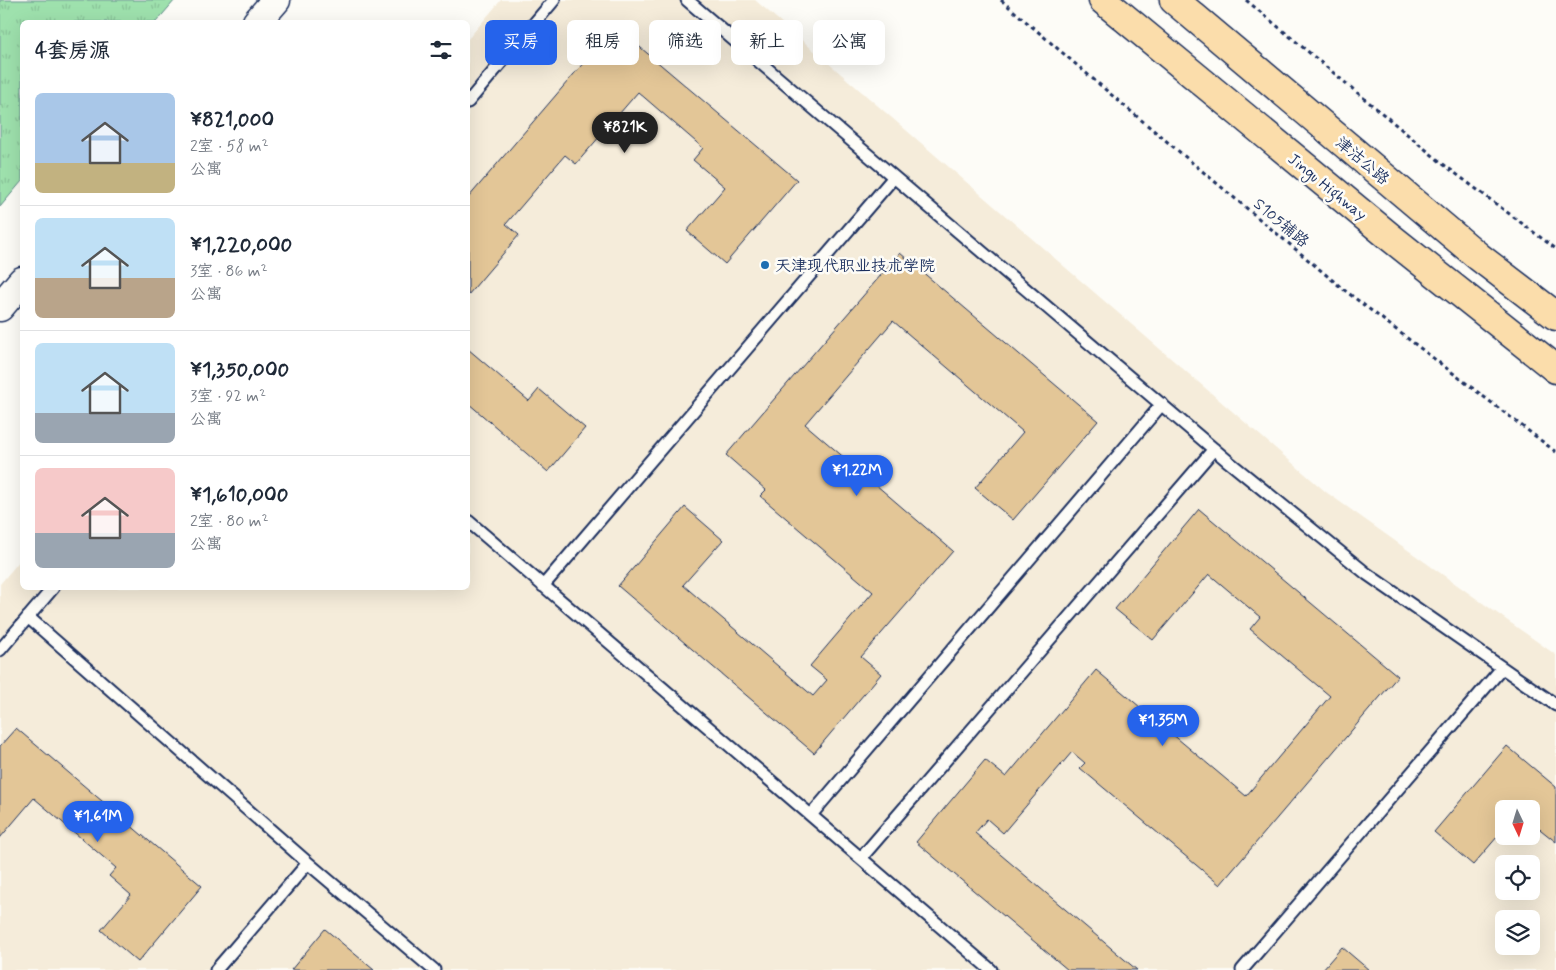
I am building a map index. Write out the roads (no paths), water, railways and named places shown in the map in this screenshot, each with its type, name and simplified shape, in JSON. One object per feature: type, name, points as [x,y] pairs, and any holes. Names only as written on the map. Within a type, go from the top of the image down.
[{"type":"main road","points":[[243,20],[260,0]]},
{"type":"main road","points":[[259,20],[276,0]]},
{"type":"main road","name":"Jingu Highway","points":[[1103,0],[1382,231],[1556,369]]},
{"type":"main road","name":"津沽公路","points":[[1174,0],[1479,257],[1556,316]]},
{"type":"main road","points":[[0,307],[20,283]]},
{"type":"main road","points":[[0,325],[20,300]]},
{"type":"lane","points":[[470,100],[554,0]]},
{"type":"lane","points":[[688,0],[894,178],[1214,449],[1367,574],[1556,705]]},
{"type":"lane","points":[[543,586],[894,178]]},
{"type":"lane","points":[[811,815],[1162,404]]},
{"type":"lane","points":[[861,858],[1214,449]]},
{"type":"lane","points":[[470,523],[991,970]]},
{"type":"lane","points":[[0,650],[51,590]]},
{"type":"lane","points":[[28,617],[308,864],[434,970]]},
{"type":"lane","points":[[1242,970],[1502,668]]},
{"type":"lane","points":[[216,970],[308,864]]},
{"type":"place","name":"天津现代职业技术学院","points":[[765,265]]}]
